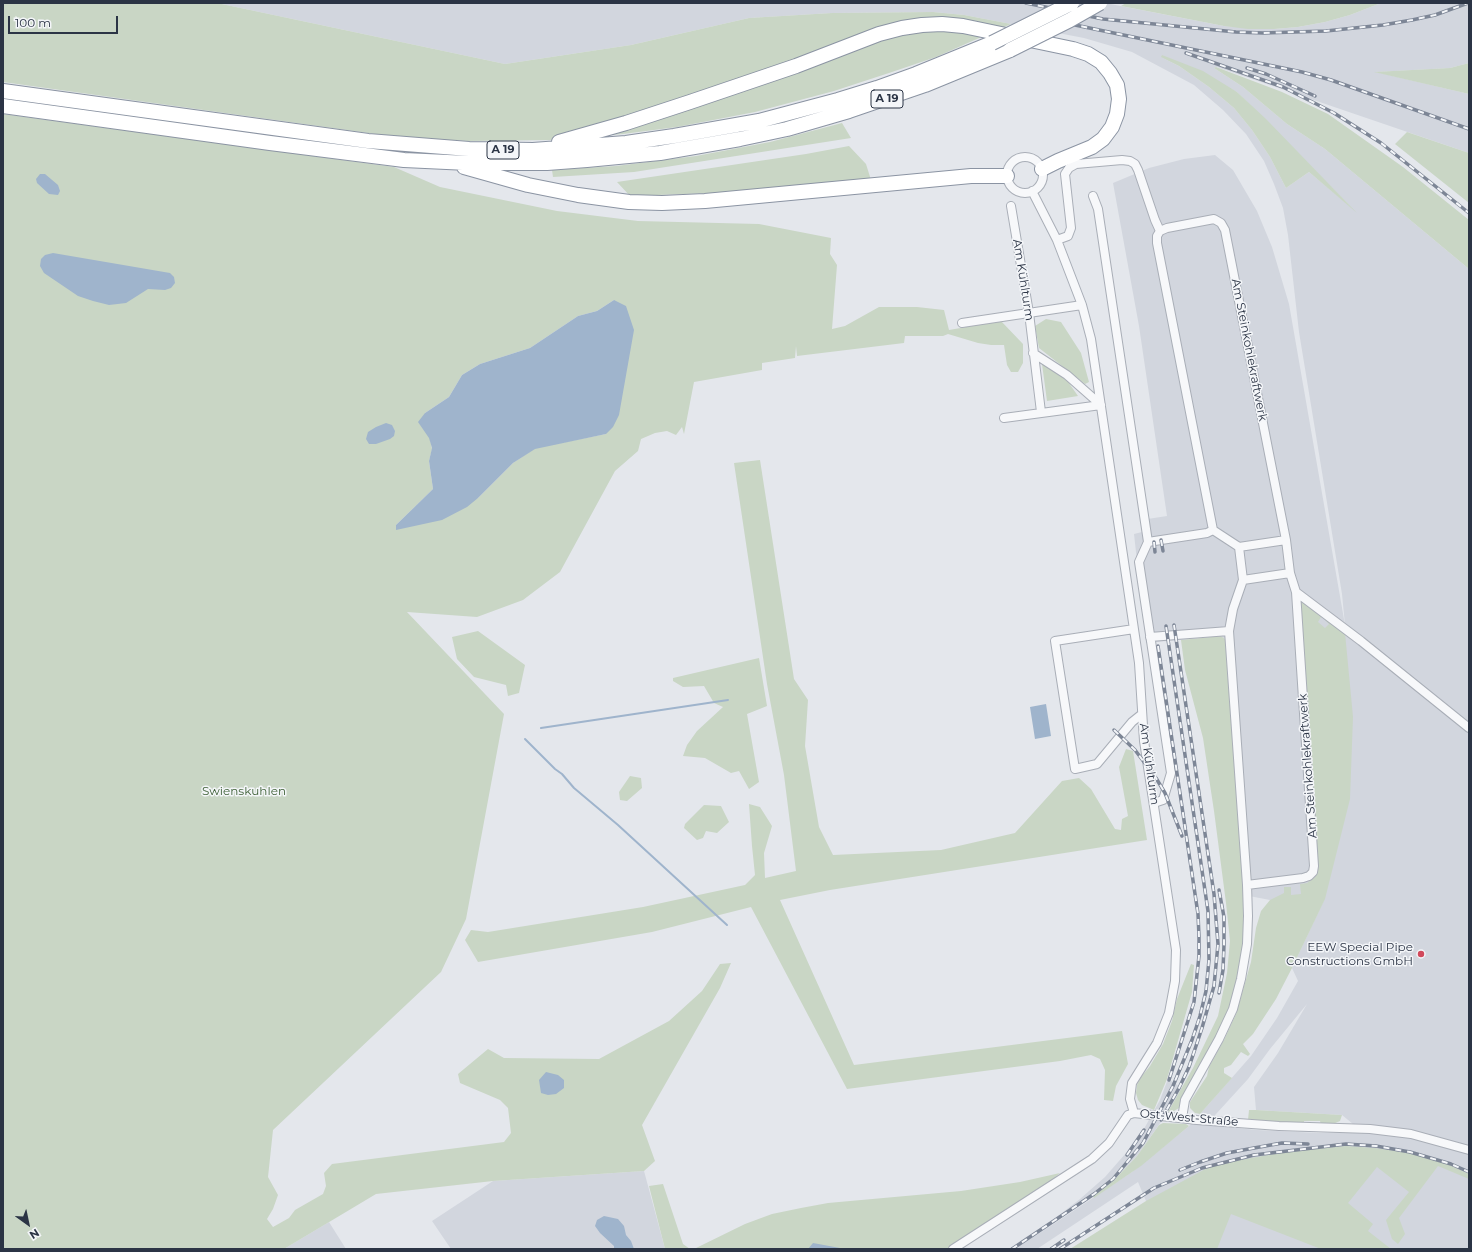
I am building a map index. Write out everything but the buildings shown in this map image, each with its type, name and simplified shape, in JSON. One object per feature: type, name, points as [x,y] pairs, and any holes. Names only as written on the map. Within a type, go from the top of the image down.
[{"type":"highway","name":"A 19","points":[[3,91],[368,142],[469,149],[533,150],[612,144],[674,136],[759,120],[838,100],[916,74],[992,43],[1072,3]]},
{"type":"highway","name":"A 19","points":[[3,106],[368,156],[451,163],[506,164],[587,160],[660,153],[740,139],[819,120],[925,85],[1010,50],[1100,3]]},
{"type":"highway","points":[[533,150],[626,123],[690,102],[796,66],[879,34],[902,28],[942,24],[963,26],[1073,49],[1088,54],[1101,62],[1110,73],[1117,85],[1119,99],[1117,114],[1112,127],[1102,139],[1092,147],[1058,161],[1042,170]]},
{"type":"highway","points":[[451,163],[528,185],[578,195],[636,202],[705,201],[971,176],[1007,176]]},
{"type":"street","points":[[1020,158],[1031,158],[1040,165],[1042,170],[1042,180],[1037,188],[1032,191],[1021,192],[1016,190],[1008,182],[1007,176],[1010,165],[1015,160],[1020,158]]},
{"type":"street","points":[[1057,240],[1068,236],[1071,228],[1064,174],[1069,168],[1076,164],[1122,160],[1130,161],[1135,164],[1160,231],[1157,236],[1157,243],[1214,530],[1239,547],[1286,540]]},
{"type":"street","name":"Am Kühlturm","points":[[1032,191],[1057,240],[1082,305],[1091,339],[1139,663],[1142,714],[1148,765],[1176,950],[1176,968],[1172,999],[1163,1029],[1154,1048],[1132,1083],[1130,1099],[1134,1113]]},
{"type":"street","points":[[1093,196],[1098,208],[1148,542],[1139,562],[1172,773],[1162,800],[1154,802]]},
{"type":"street","name":"Am Kühlturm","points":[[1011,206],[1028,313],[1041,412]]},
{"type":"street","name":"Am Steinkohlekraftwerk","points":[[1160,231],[1167,228],[1214,219],[1221,223],[1225,230],[1286,540],[1290,573],[1296,592],[1314,866],[1312,872],[1303,878],[1247,885]]},
{"type":"street","points":[[962,323],[1082,305]]},
{"type":"street","points":[[1033,353],[1067,375],[1101,405]]},
{"type":"street","points":[[1004,418],[1101,405]]},
{"type":"street","points":[[1148,542],[1207,533],[1214,530]]},
{"type":"street","points":[[1182,1118],[1185,1100],[1219,1039],[1232,1009],[1241,979],[1247,944],[1247,885],[1229,631],[1233,609],[1243,580],[1239,547]]},
{"type":"street","points":[[1243,580],[1290,573]]},
{"type":"street","points":[[1296,592],[1348,631],[1469,728]]},
{"type":"street","points":[[1134,629],[1055,640],[1075,768],[1097,764],[1132,722],[1142,714]]},
{"type":"street","points":[[1150,637],[1229,631]]},
{"type":"street","name":"Ost-West-Straße","points":[[953,1249],[1092,1159],[1109,1144],[1128,1115],[1134,1113],[1279,1126],[1354,1128],[1385,1131],[1411,1134],[1469,1150]]},
{"type":"shaded area","points":[[217,3],[1105,3],[1224,26],[1274,29],[1298,27],[1325,22],[1350,15],[1381,3],[1469,3],[1469,63],[1450,68],[1376,72],[1469,94],[1469,153],[1217,67],[1214,68],[1243,87],[1287,124],[1325,149],[1469,269],[1469,1249],[1178,1249],[1146,1201],[1138,1182],[1037,1249],[1018,1249],[1020,1241],[1054,1219],[1105,1177],[1126,1153],[1145,1127],[1160,1100],[1168,1079],[1182,1088],[1168,1112],[1137,1156],[1116,1178],[1034,1237],[1132,1172],[1189,1126],[1251,1056],[1277,1018],[1298,981],[1292,968],[1324,900],[1270,900],[1244,895],[1225,639],[1221,636],[1146,643],[1134,534],[1142,532],[1141,520],[1167,516],[1139,326],[1113,183],[1149,168],[1184,159],[1215,155],[1233,170],[1257,211],[1272,247],[1289,304],[1345,625],[1342,594],[1299,332],[1288,235],[1283,208],[1264,161],[1246,134],[1223,110],[1194,85],[1132,52],[1084,38],[964,15],[933,12],[832,13],[749,18],[631,45],[505,64]],"holes":[[[1161,57],[1237,92],[1352,208],[1309,172],[1286,188],[1270,157],[1252,130],[1234,108],[1209,87],[1179,66]],[[1307,1004],[1278,1053],[1254,1087],[1256,1110],[1342,1115],[1364,1133],[1319,1133],[1257,1130],[1206,1125],[1248,1079],[1270,1049]]]},
{"type":"shaded area","points":[[644,1171],[665,1249],[451,1249],[432,1221],[493,1181]]},
{"type":"shaded area","points":[[329,1222],[346,1249],[284,1249]]},
{"type":"green space","points":[[3,3],[217,3],[505,64],[631,45],[749,18],[832,13],[933,12],[964,15],[1011,24],[936,57],[834,91],[755,112],[677,127],[623,134],[550,140],[469,141],[404,138],[3,82]]},
{"type":"green space","points":[[1126,3],[1381,3],[1350,15],[1325,22],[1298,27],[1248,29],[1224,26],[1121,6]]},
{"type":"green space","points":[[1162,55],[1203,71],[1237,92],[1266,119],[1357,213],[1309,172],[1286,188],[1270,157],[1252,130],[1234,108],[1209,87],[1179,66],[1161,57]]},
{"type":"green space","points":[[1469,63],[1469,94],[1374,72],[1450,68]]},
{"type":"green space","points":[[1216,67],[1282,92],[1328,114],[1403,167],[1469,220],[1469,269],[1325,149],[1287,124],[1243,87],[1214,68]]},
{"type":"green space","name":"Swienskuhlen","points":[[3,114],[394,167],[440,187],[557,211],[638,221],[759,224],[831,238],[830,254],[837,265],[832,329],[845,326],[879,307],[917,307],[944,310],[949,330],[1001,321],[1023,344],[1023,363],[1018,372],[1011,372],[1007,365],[1004,345],[978,343],[948,334],[943,336],[905,336],[904,343],[797,356],[796,346],[795,358],[762,363],[762,370],[694,382],[684,434],[682,427],[676,435],[667,431],[655,433],[641,439],[638,451],[615,471],[560,572],[523,600],[477,617],[407,612],[504,714],[466,919],[441,972],[273,1130],[268,1177],[278,1195],[273,1209],[267,1219],[273,1227],[289,1218],[295,1210],[323,1194],[326,1186],[324,1173],[332,1164],[504,1142],[511,1133],[508,1108],[500,1100],[460,1083],[458,1074],[488,1049],[504,1058],[599,1059],[669,1021],[702,991],[720,964],[731,963],[720,988],[642,1125],[655,1161],[644,1171],[493,1181],[376,1194],[284,1249],[3,1249]],"holes":[[[614,300],[606,434],[535,448],[513,463],[478,498],[396,525],[433,489],[429,461],[432,449],[425,413],[449,397],[462,375],[480,364],[530,348],[578,316],[597,311]]]},
{"type":"green space","points":[[842,123],[851,138],[634,172],[553,177],[552,170],[616,166],[696,156],[770,142]]},
{"type":"green space","points":[[1407,132],[1469,153],[1469,203],[1395,144]]},
{"type":"green space","points":[[849,146],[866,164],[871,180],[713,193],[630,196],[617,182],[806,154]]},
{"type":"green space","points":[[1046,319],[1061,322],[1081,353],[1089,382],[1085,384],[1039,348],[1035,326]]},
{"type":"green space","points":[[1042,364],[1064,376],[1078,396],[1047,401]]},
{"type":"green space","points":[[760,460],[794,679],[808,700],[805,746],[819,827],[833,855],[941,850],[1015,833],[1062,781],[1079,778],[1091,789],[1115,829],[1121,830],[1122,819],[1128,816],[1119,767],[1126,749],[1133,751],[1147,840],[830,890],[780,900],[854,1065],[1122,1031],[1128,1064],[1116,1086],[1113,1101],[1104,1100],[1105,1070],[1100,1059],[1091,1055],[1060,1061],[847,1089],[751,907],[652,932],[478,962],[465,940],[471,930],[488,932],[643,907],[745,885],[755,875],[749,804],[760,807],[772,826],[764,853],[765,878],[796,871],[784,775],[767,684],[734,463]]},
{"type":"green space","points":[[1302,600],[1325,616],[1323,618],[1321,617],[1318,622],[1325,628],[1329,624],[1324,619],[1326,617],[1345,633],[1353,717],[1350,799],[1325,899],[1276,999],[1253,1034],[1243,1044],[1250,1054],[1248,1056],[1241,1052],[1231,1065],[1224,1068],[1224,1073],[1232,1078],[1200,1114],[1195,1113],[1190,1108],[1190,1102],[1207,1076],[1209,1067],[1236,1014],[1251,962],[1256,928],[1261,911],[1270,900],[1284,893],[1284,887],[1291,887],[1291,895],[1301,894],[1300,884],[1307,883],[1315,877],[1318,868],[1299,603]]},
{"type":"green space","points":[[478,631],[525,665],[519,693],[508,696],[506,685],[474,677],[457,659],[452,637]]},
{"type":"green space","points":[[1221,636],[1225,639],[1245,907],[1245,930],[1238,982],[1227,1016],[1179,1108],[1168,1112],[1193,1068],[1218,1016],[1227,973],[1230,941],[1214,811],[1203,738],[1185,670],[1181,640]]},
{"type":"green space","points":[[759,658],[767,706],[747,714],[759,782],[749,789],[739,771],[731,773],[705,758],[683,756],[687,745],[697,731],[723,707],[714,703],[704,686],[683,687],[673,681],[673,678]]},
{"type":"green space","points":[[630,776],[641,778],[642,788],[627,801],[620,800],[619,792]]},
{"type":"green space","points":[[704,805],[721,806],[729,822],[717,833],[706,831],[703,838],[697,840],[684,828],[685,824]]},
{"type":"green space","points":[[1191,964],[1194,965],[1192,992],[1167,1079],[1154,1110],[1142,1105],[1138,1100],[1136,1093],[1137,1085],[1163,1044],[1172,1021],[1177,999]]},
{"type":"green space","points":[[1249,1110],[1342,1115],[1340,1121],[1333,1124],[1321,1124],[1320,1121],[1304,1121],[1304,1124],[1248,1120]]},
{"type":"green space","points":[[1163,1123],[1186,1124],[1189,1126],[1141,1166],[1094,1198],[1093,1196],[1116,1178],[1137,1156],[1159,1125]]},
{"type":"green space","points":[[1346,1146],[1410,1153],[1450,1165],[1469,1174],[1469,1179],[1438,1166],[1399,1218],[1405,1234],[1398,1244],[1392,1239],[1386,1220],[1409,1192],[1377,1167],[1348,1203],[1373,1224],[1368,1231],[1391,1249],[1321,1249],[1231,1214],[1217,1249],[1070,1249],[1146,1201],[1209,1167],[1285,1152]]},
{"type":"green space","points":[[1060,1173],[1047,1184],[947,1249],[694,1249],[745,1224],[772,1214],[828,1203],[961,1191],[1020,1182]]},
{"type":"green space","points":[[663,1184],[683,1244],[690,1249],[665,1249],[649,1186]]},
{"type":"water","points":[[40,174],[45,174],[58,185],[60,191],[58,195],[49,194],[37,183],[36,179]]},
{"type":"water","points":[[53,253],[170,273],[174,277],[175,283],[171,288],[165,290],[148,289],[126,303],[109,305],[78,296],[44,273],[40,266],[41,259],[45,255]]},
{"type":"water","points":[[614,300],[626,306],[634,330],[619,415],[613,427],[606,434],[535,449],[513,463],[467,507],[442,520],[396,530],[396,525],[433,489],[429,461],[432,448],[429,438],[418,422],[425,413],[449,397],[462,375],[480,364],[530,348],[578,316],[597,311]]},
{"type":"water","points":[[386,423],[392,425],[395,431],[394,436],[376,444],[369,444],[366,439],[368,432]]},
{"type":"water","points":[[1046,704],[1051,736],[1035,739],[1030,707]]},
{"type":"water","points":[[546,1072],[558,1075],[564,1080],[564,1088],[556,1094],[548,1095],[541,1093],[539,1080]]},
{"type":"water","points":[[604,1216],[618,1219],[624,1226],[626,1235],[631,1241],[634,1249],[614,1249],[614,1246],[595,1226],[597,1220]]},
{"type":"water","points":[[813,1243],[840,1248],[840,1249],[808,1249]]},
{"type":"waterway","points":[[541,728],[728,700]]},
{"type":"waterway","points":[[525,739],[562,774],[574,788],[618,825],[727,925]]},
{"type":"railway","points":[[1026,3],[1103,19],[1236,32],[1263,33],[1326,31],[1383,25],[1435,15],[1468,3]]},
{"type":"railway","points":[[1046,19],[1302,72],[1331,80],[1469,129]]},
{"type":"railway","points":[[1186,53],[1283,87],[1334,113],[1381,143],[1469,213]]},
{"type":"railway","points":[[1247,68],[1266,74],[1315,96]]},
{"type":"railway","points":[[1161,540],[1163,551]]},
{"type":"railway","points":[[1154,542],[1155,552]]},
{"type":"railway","points":[[1161,1120],[1189,1067],[1202,1028],[1214,986],[1218,944],[1214,894],[1174,625]]},
{"type":"railway","points":[[1012,1249],[1094,1194],[1113,1179],[1143,1143],[1173,1086],[1200,1016],[1206,991],[1209,960],[1208,911],[1166,626]]},
{"type":"railway","points":[[1158,646],[1198,914],[1199,937],[1199,956],[1194,1002],[1169,1080]]},
{"type":"railway","points":[[1114,730],[1135,750],[1156,778],[1165,793],[1182,836]]},
{"type":"railway","points":[[1219,890],[1224,917],[1224,945],[1223,970],[1219,993]]},
{"type":"railway","points":[[1127,1155],[1144,1130]]},
{"type":"railway","points":[[1180,1170],[1227,1153],[1282,1143],[1308,1144]]},
{"type":"railway","points":[[1060,1249],[1154,1188],[1202,1168],[1254,1155],[1346,1144],[1376,1146],[1410,1152],[1451,1164],[1469,1172]]},
{"type":"railway","points":[[1051,1249],[1064,1240]]},
{"type":"place","name":"EEW Special Pipe Constructions GmbH","points":[[1421,954]]}]
